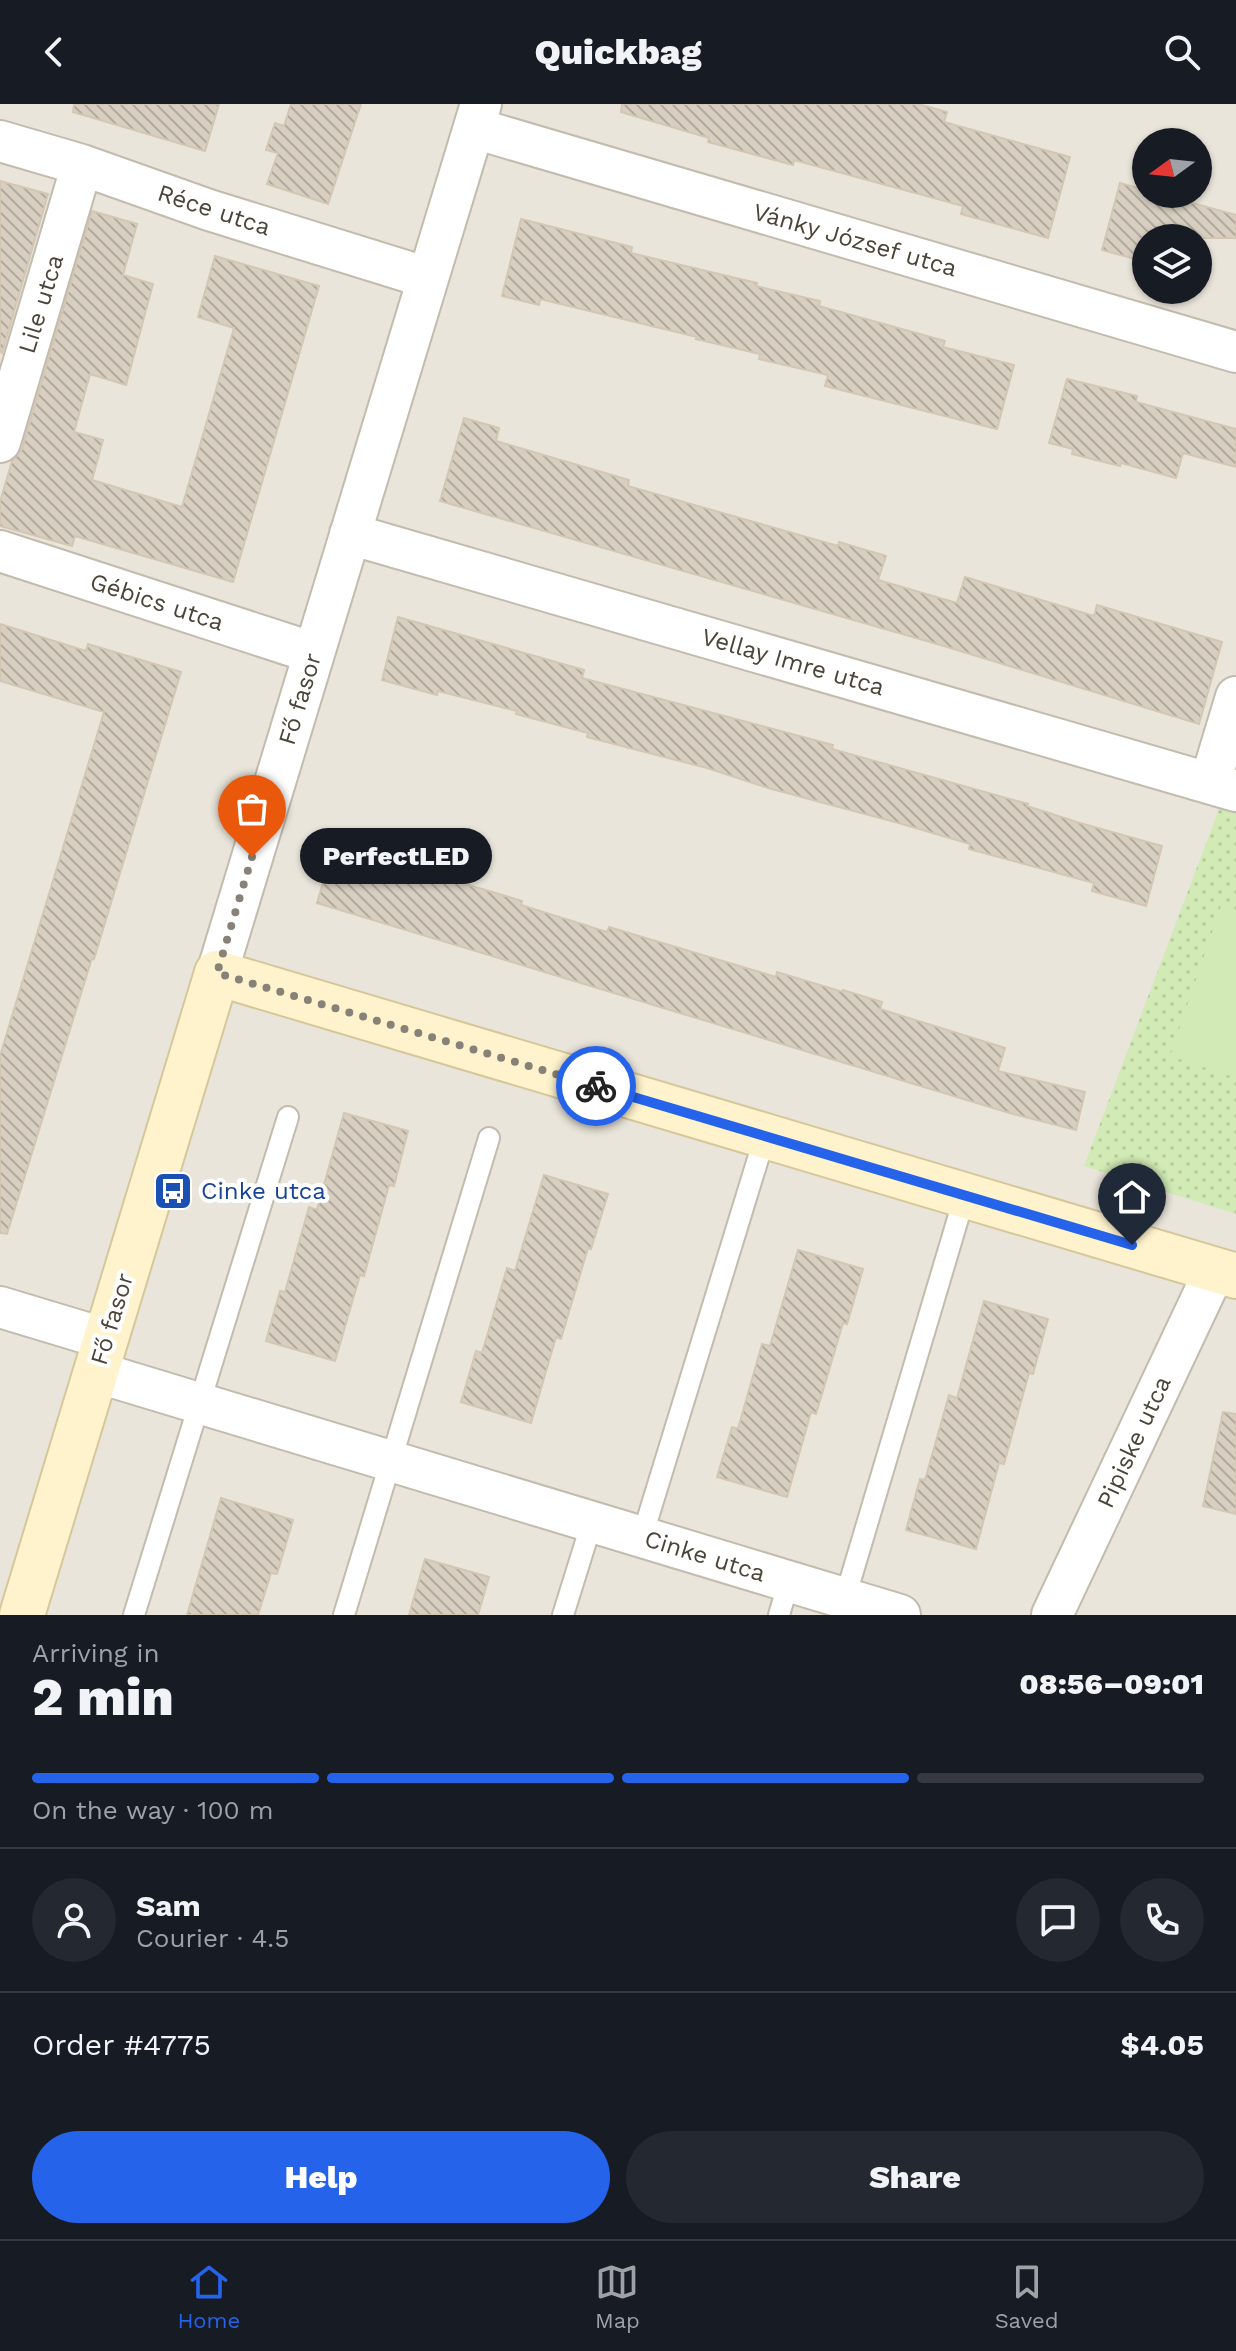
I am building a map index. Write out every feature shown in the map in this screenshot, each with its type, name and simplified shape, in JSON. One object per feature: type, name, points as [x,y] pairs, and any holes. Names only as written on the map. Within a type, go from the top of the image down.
[{"type":"street","name":"Fő fasor","points":[[22,1615],[477,116]]},
{"type":"street","name":"Vánky József utca","points":[[477,116],[1236,352]]},
{"type":"street","name":"Réce utca","points":[[0,141],[428,278]]},
{"type":"street","name":"Lile utca","points":[[0,442],[82,165]]},
{"type":"street","name":"Vellay Imre utca","points":[[350,534],[1223,787]]},
{"type":"street","name":"Gébics utca","points":[[0,551],[314,653]]},
{"type":"street","points":[[1223,787],[1236,697]]},
{"type":"street","points":[[217,973],[1226,1273]]},
{"type":"street","name":"Pipiske utca","points":[[1052,1615],[1226,1273]]},
{"type":"street","name":"Cinke utca","points":[[0,1307],[199,1404],[642,1537],[784,1598],[845,1598],[900,1615]]},
{"type":"lane","points":[[134,1615],[288,1117]]},
{"type":"lane","points":[[642,1537],[765,1136]]},
{"type":"lane","points":[[344,1615],[489,1138]]},
{"type":"lane","points":[[845,1598],[965,1195]]},
{"type":"lane","points":[[563,1615],[592,1522]]},
{"type":"shaded area","points":[[0,104],[1236,104],[1236,1615],[0,1615]]},
{"type":"green space","points":[[1236,764],[1236,1214],[1084,1166]]},
{"type":"green space","points":[[1221,906],[1236,911],[1236,1078],[1170,1056]]},
{"type":"building","points":[[74,104],[219,104],[205,151],[73,112]]},
{"type":"building","points":[[291,104],[361,104],[328,204],[267,184],[278,153],[266,150],[275,123],[284,126]]},
{"type":"building","points":[[622,104],[918,104],[947,112],[944,122],[1070,157],[1048,238],[961,214],[963,206],[794,160],[793,165],[708,142],[709,138],[621,112]]},
{"type":"building","points":[[0,181],[48,194],[2,353],[0,352]]},
{"type":"building","points":[[1120,183],[1132,186],[1132,208],[1211,208],[1236,215],[1236,238],[1212,238],[1212,224],[1132,224],[1132,258],[1102,250]]},
{"type":"building","points":[[92,211],[137,224],[123,275],[153,284],[126,385],[90,374],[74,432],[103,440],[92,480],[182,507],[234,328],[198,317],[215,256],[319,286],[233,582],[75,536],[72,546],[0,526],[0,502],[12,461],[22,449]]},
{"type":"building","points":[[521,219],[632,247],[631,253],[820,301],[819,306],[945,341],[943,347],[1014,365],[997,429],[825,386],[828,375],[759,359],[760,354],[697,337],[540,299],[539,305],[502,296]]},
{"type":"building","points":[[1067,379],[1137,396],[1136,402],[1236,429],[1236,467],[1183,453],[1176,478],[1072,454],[1073,449],[1049,443]]},
{"type":"building","points":[[464,418],[499,428],[496,441],[629,480],[628,486],[838,546],[839,542],[886,556],[878,580],[957,603],[965,577],[1094,616],[1097,605],[1222,642],[1199,724],[944,646],[440,501]]},
{"type":"building","points":[[398,617],[584,670],[582,678],[833,745],[832,749],[1028,804],[1080,823],[1162,846],[1146,906],[1092,891],[1094,883],[969,849],[970,844],[707,768],[587,737],[588,733],[516,714],[517,711],[382,680]]},
{"type":"building","points":[[0,624],[86,651],[88,644],[181,672],[7,1234],[0,1233],[0,1056],[104,712],[0,681]]},
{"type":"building","points":[[358,852],[522,901],[521,905],[607,932],[609,927],[776,977],[777,972],[843,990],[882,1002],[880,1009],[1005,1048],[998,1071],[1085,1092],[1076,1130],[1013,1114],[317,903],[326,872],[350,879]]},
{"type":"building","points":[[344,1113],[408,1131],[394,1186],[389,1185],[364,1276],[360,1275],[335,1361],[266,1341],[280,1291],[285,1292],[309,1207],[317,1210]]},
{"type":"building","points":[[544,1175],[608,1194],[561,1339],[556,1337],[531,1423],[461,1402],[476,1351],[482,1353],[507,1268],[515,1271]]},
{"type":"building","points":[[798,1250],[863,1269],[816,1414],[811,1412],[787,1497],[717,1477],[732,1427],[738,1429],[762,1344],[770,1346]]},
{"type":"building","points":[[984,1301],[1048,1319],[1033,1374],[1029,1373],[1004,1464],[999,1463],[976,1549],[906,1530],[920,1479],[925,1480],[949,1395],[957,1398]]},
{"type":"building","points":[[1223,1412],[1236,1414],[1236,1514],[1203,1506]]},
{"type":"building","points":[[221,1498],[293,1520],[277,1574],[271,1573],[258,1615],[187,1615]]},
{"type":"building","points":[[425,1559],[489,1577],[478,1615],[409,1615]]},
{"type":"way so far","points":[[252,857],[217,973],[596,1086]]},
{"type":"place","name":"PerfectLED","points":[[252,857]]},
{"type":"place","name":"Cinke utca","points":[[173,1191]]},
{"type":"route","points":[[596,1086],[1132,1245]]}]
